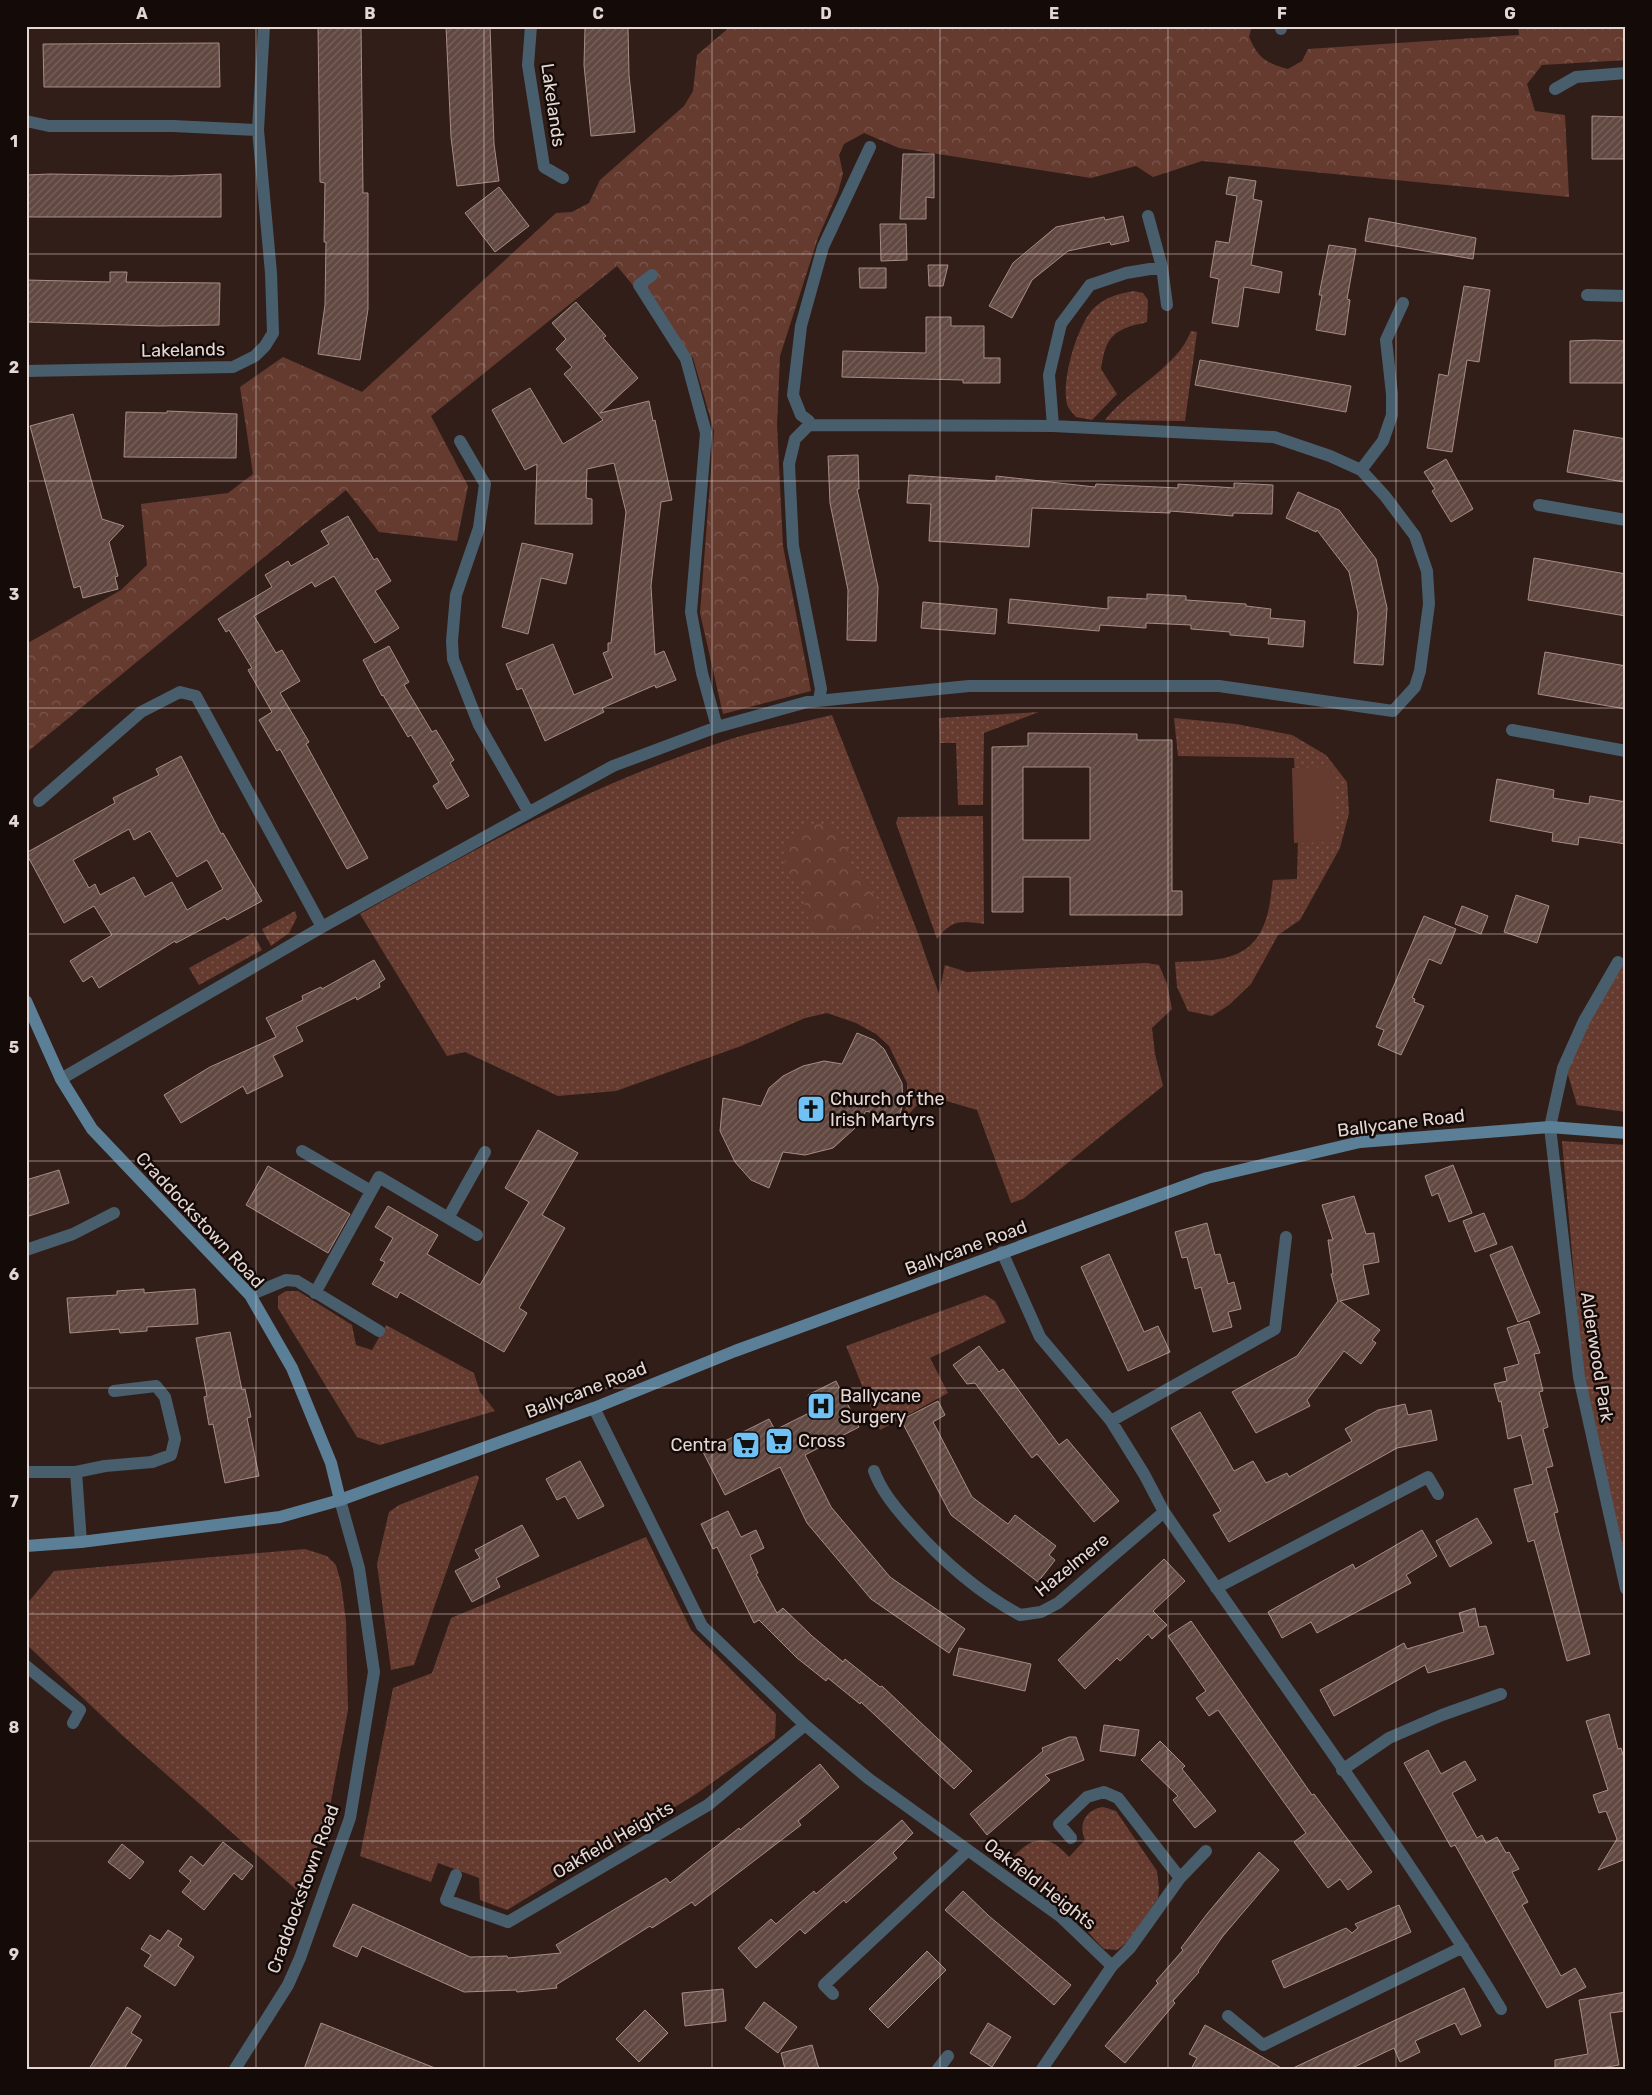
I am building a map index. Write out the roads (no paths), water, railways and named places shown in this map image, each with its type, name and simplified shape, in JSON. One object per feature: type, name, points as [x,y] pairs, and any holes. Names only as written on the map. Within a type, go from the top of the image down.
[{"type":"main road","name":"Craddockstown Road","points":[[26,1001],[61,1079],[92,1128],[250,1295],[292,1368],[331,1463],[340,1500]]},
{"type":"main road","name":"Ballycane Road","points":[[26,1546],[81,1542],[280,1517],[340,1500],[594,1408],[735,1351],[1208,1178],[1360,1142],[1550,1127],[1626,1133]]},
{"type":"street","name":"Lakelands","points":[[26,371],[233,367],[255,356],[265,346],[273,333],[271,273],[258,130],[264,26]]},
{"type":"street","name":"Lakelands","points":[[531,26],[528,65],[544,167],[562,178]]},
{"type":"street","points":[[1555,90],[1576,77],[1626,73]]},
{"type":"street","points":[[26,121],[49,126],[172,126],[258,130]]},
{"type":"street","points":[[809,426],[809,421],[801,415],[794,395],[801,326],[823,247],[870,147]]},
{"type":"street","points":[[1148,216],[1162,267],[1167,305]]},
{"type":"street","points":[[1053,426],[1049,375],[1061,324],[1090,286],[1126,273],[1162,267]]},
{"type":"street","points":[[652,275],[639,285],[686,359],[706,433],[691,612],[702,673],[717,727]]},
{"type":"street","points":[[1587,295],[1626,296]]},
{"type":"street","points":[[1361,470],[1383,441],[1392,415],[1392,394],[1386,340],[1403,303]]},
{"type":"street","points":[[61,1079],[322,927],[528,811],[613,766],[717,727],[819,700],[969,686],[1220,686],[1393,711],[1415,687],[1420,671],[1429,604],[1427,571],[1415,536],[1385,496],[1361,470],[1330,456],[1274,437],[1053,426],[809,426],[795,439],[789,464],[793,546],[821,689],[819,700]]},
{"type":"street","points":[[460,441],[485,484],[479,528],[456,595],[452,641],[454,659],[479,725],[528,811]]},
{"type":"street","points":[[1539,505],[1626,520]]},
{"type":"street","points":[[39,801],[142,712],[180,692],[196,696],[322,927]]},
{"type":"street","points":[[1512,730],[1626,751]]},
{"type":"street","name":"Alderwood Park","points":[[1618,962],[1584,1021],[1563,1068],[1550,1127],[1579,1377],[1626,1589]]},
{"type":"street","points":[[302,1151],[371,1191]]},
{"type":"street","points":[[448,1218],[485,1152]]},
{"type":"street","points":[[315,1293],[379,1177],[477,1235]]},
{"type":"street","points":[[26,1250],[73,1234],[114,1213]]},
{"type":"street","points":[[1110,1422],[1275,1329],[1286,1237]]},
{"type":"street","points":[[1002,1252],[1040,1337],[1110,1422],[1144,1474],[1164,1512],[1463,1946],[1501,2009]]},
{"type":"street","points":[[250,1295],[286,1280],[297,1281],[379,1331]]},
{"type":"street","points":[[26,1472],[76,1472],[105,1466],[152,1462],[171,1455],[175,1439],[165,1397],[156,1386],[114,1391]]},
{"type":"street","name":"Oakfield Heights","points":[[594,1408],[702,1626],[805,1725],[869,1778],[1060,1917],[1112,1966]]},
{"type":"street","name":"Hazelmere","points":[[874,1471],[878,1484],[936,1555],[967,1581],[1020,1615],[1041,1612],[1058,1603],[1164,1512]]},
{"type":"street","points":[[76,1472],[81,1542]]},
{"type":"street","points":[[1216,1588],[1428,1477],[1438,1494]]},
{"type":"street","name":"Craddockstown Road","points":[[235,2069],[288,1985],[300,1958],[350,1818],[374,1672],[359,1568],[340,1500]]},
{"type":"street","points":[[26,1666],[80,1710],[73,1723]]},
{"type":"street","points":[[1342,1770],[1389,1738],[1442,1715],[1501,1694]]},
{"type":"street","name":"Oakfield Heights","points":[[456,1875],[446,1900],[508,1922],[708,1805],[805,1725]]},
{"type":"street","points":[[1071,1838],[1059,1824],[1087,1797],[1104,1792],[1118,1798],[1180,1878]]},
{"type":"street","name":"Oakfield Heights","points":[[833,1994],[824,1985],[968,1850]]},
{"type":"street","points":[[1042,2069],[1112,1966],[1130,1948],[1180,1878],[1206,1851]]},
{"type":"street","points":[[1228,2016],[1263,2045],[1463,1946]]},
{"type":"street","points":[[938,2069],[948,2056]]},
{"type":"place","name":"Church of the Irish Martyrs","points":[[811,1109]]},
{"type":"place","name":"Ballycane Surgery","points":[[821,1406]]},
{"type":"place","name":"Cross","points":[[779,1441]]},
{"type":"place","name":"Centra","points":[[746,1445]]}]
